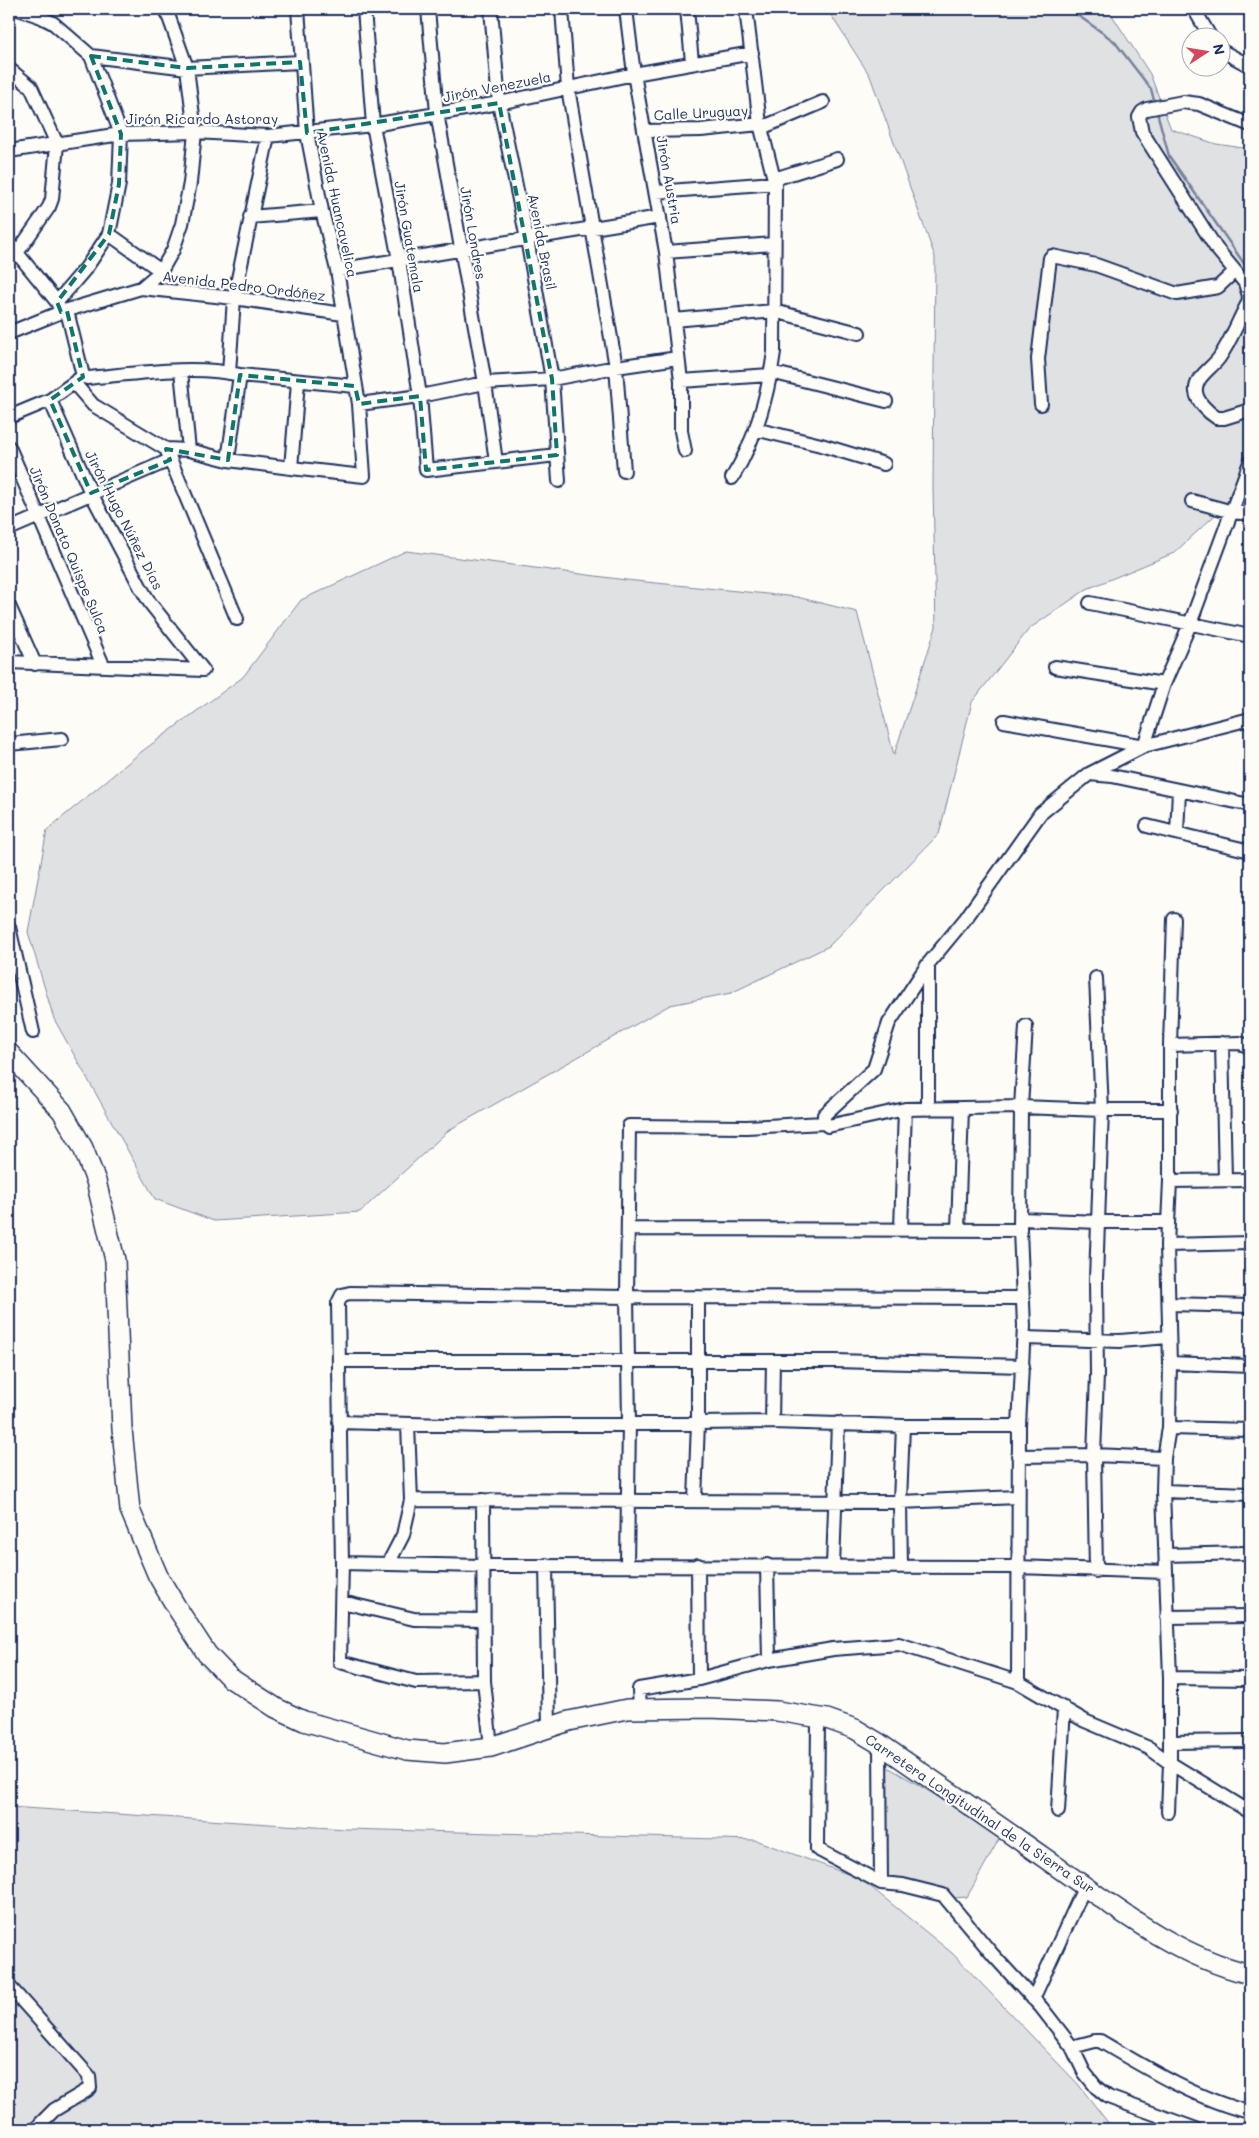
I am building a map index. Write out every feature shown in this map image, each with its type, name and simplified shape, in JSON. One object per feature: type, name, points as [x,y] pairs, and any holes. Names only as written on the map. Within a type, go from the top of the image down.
[{"type":"highway","name":"Carretera Longitudinal de la Sierra Sur","points":[[9,1053],[62,1111],[83,1148],[96,1181],[115,1260],[122,1429],[130,1510],[158,1576],[207,1654],[230,1678],[276,1708],[304,1721],[408,1750],[445,1753],[490,1747],[569,1721],[627,1710],[709,1708],[777,1711],[828,1719],[855,1729],[880,1744],[1085,1886],[1174,1944],[1208,1960],[1250,1974]]},
{"type":"street","points":[[18,9],[39,16],[53,24],[92,56],[121,134],[119,184],[109,234],[62,309]]},
{"type":"street","points":[[9,333],[62,309],[141,288],[161,271],[173,250],[182,224],[190,184],[195,132],[187,68],[166,9],[172,9]]},
{"type":"street","name":"Avenida Huancavelica","points":[[290,468],[364,476],[359,404],[337,270],[322,211],[307,133],[300,62],[298,9]]},
{"type":"street","name":"Jirón Guatemala","points":[[364,9],[373,125],[399,260],[420,396],[426,470],[496,462]]},
{"type":"street","name":"Jirón Londres","points":[[428,9],[437,113],[496,462]]},
{"type":"street","name":"Avenida Brasil","points":[[491,9],[499,103],[528,239],[552,379],[559,481]]},
{"type":"street","points":[[562,9],[568,88],[616,367],[624,471]]},
{"type":"street","name":"Jirón Austria","points":[[626,9],[634,74],[666,252],[681,381],[681,431],[685,451]]},
{"type":"street","points":[[687,9],[692,62]]},
{"type":"street","points":[[732,478],[742,462],[755,429],[771,373],[774,352],[774,181],[760,126],[746,9]]},
{"type":"street","points":[[1194,9],[1205,28]]},
{"type":"street","name":"Jirón Venezuela","points":[[307,133],[373,125],[499,103],[692,62],[752,53]]},
{"type":"street","points":[[1232,55],[1249,63]]},
{"type":"street","points":[[92,56],[187,68],[300,62]]},
{"type":"street","points":[[9,69],[32,87],[57,144],[52,199],[49,207],[12,250],[62,309],[78,380],[93,406],[168,454],[237,619]]},
{"type":"street","name":"Calle Uruguay","points":[[644,131],[760,126],[823,102]]},
{"type":"street","points":[[1250,125],[1199,104],[1183,102],[1146,109],[1139,117],[1142,132],[1216,248],[1236,271],[1248,289],[1248,303],[1227,346],[1219,359],[1199,379],[1196,392],[1201,403],[1217,418],[1224,418],[1250,410]]},
{"type":"street","name":"Jirón Ricardo Astoray","points":[[9,150],[121,134],[195,132],[268,136],[307,133]]},
{"type":"street","points":[[228,460],[235,374],[234,298],[268,136]]},
{"type":"street","points":[[656,192],[774,181],[837,159]]},
{"type":"street","points":[[250,217],[322,211]]},
{"type":"street","points":[[337,270],[461,249],[592,230],[660,217]]},
{"type":"street","points":[[109,234],[161,271]]},
{"type":"street","points":[[666,252],[774,244]]},
{"type":"street","points":[[1041,404],[1038,359],[1050,258],[1052,256],[1096,265],[1178,294],[1218,287],[1236,271]]},
{"type":"street","name":"Avenida Pedro Ordóñez","points":[[141,288],[234,298],[343,314]]},
{"type":"street","points":[[674,320],[774,311],[859,333]]},
{"type":"street","points":[[359,404],[420,396],[484,383],[552,379],[678,358]]},
{"type":"street","points":[[181,371],[189,450]]},
{"type":"street","points":[[9,417],[50,400],[78,380],[87,378],[181,371],[235,374],[298,382],[355,386]]},
{"type":"street","points":[[681,381],[771,373],[886,402]]},
{"type":"street","points":[[9,529],[91,493],[168,454],[189,450],[228,460],[290,468],[298,382]]},
{"type":"street","name":"Jirón Hugo Núñez Días","points":[[50,400],[91,493],[150,604],[203,670],[103,665]]},
{"type":"street","points":[[755,429],[821,445],[884,464]]},
{"type":"street","name":"Jirón Donato Quispe Sulca","points":[[9,447],[103,665]]},
{"type":"street","points":[[496,462],[557,455]]},
{"type":"street","points":[[1144,746],[1164,684],[1190,624],[1250,462]]},
{"type":"street","points":[[1192,501],[1232,512],[1250,514]]},
{"type":"street","points":[[1090,603],[1250,636]]},
{"type":"street","points":[[9,606],[35,664]]},
{"type":"street","points":[[9,662],[103,665]]},
{"type":"street","points":[[1055,667],[1164,684]]},
{"type":"street","points":[[824,1123],[824,1115],[874,1069],[889,1023],[928,964],[966,918],[1040,814],[1089,774],[1144,746],[1250,719]]},
{"type":"street","points":[[1004,721],[1144,746]]},
{"type":"street","points":[[9,744],[62,739]]},
{"type":"street","points":[[1089,774],[1112,776],[1250,805]]},
{"type":"street","points":[[1177,833],[1179,790]]},
{"type":"street","points":[[1146,826],[1250,851]]},
{"type":"street","points":[[1168,1812],[1171,1742],[1163,1491],[1164,1458],[1169,1428],[1170,1363],[1167,1222],[1170,1181],[1170,1045],[1174,919]]},
{"type":"street","points":[[9,927],[32,1032]]},
{"type":"street","points":[[928,964],[928,1109]]},
{"type":"street","points":[[1096,978],[1102,1110],[1094,1455],[1096,1571]]},
{"type":"street","points":[[1018,1682],[1018,1456],[1024,1338],[1021,1224],[1021,1107],[1026,1026]]},
{"type":"street","points":[[1222,1043],[1225,1179]]},
{"type":"street","points":[[1170,1045],[1240,1043],[1250,1047]]},
{"type":"street","points":[[627,1565],[630,1423],[626,1297],[629,1126],[747,1127],[824,1123],[828,1126],[905,1109],[1021,1107],[1171,1110]]},
{"type":"street","points":[[958,1230],[962,1108]]},
{"type":"street","points":[[901,1230],[905,1109]]},
{"type":"street","points":[[1170,1181],[1250,1180]]},
{"type":"street","points":[[628,1229],[958,1230],[1021,1224],[1167,1222]]},
{"type":"street","points":[[1167,1245],[1250,1243]]},
{"type":"street","points":[[484,1682],[416,1682],[340,1662],[342,1563],[338,1303],[342,1295],[350,1293],[626,1297],[1023,1298]]},
{"type":"street","points":[[696,1500],[698,1297]]},
{"type":"street","points":[[1169,1304],[1250,1306]]},
{"type":"street","points":[[1024,1338],[1120,1340],[1168,1337]]},
{"type":"street","points":[[339,1361],[773,1361],[1023,1366]]},
{"type":"street","points":[[772,1422],[773,1361]]},
{"type":"street","points":[[1170,1363],[1250,1366]]},
{"type":"street","points":[[339,1422],[484,1426],[772,1422],[904,1426],[1019,1426]]},
{"type":"street","points":[[834,1566],[838,1423]]},
{"type":"street","points":[[388,1564],[403,1535],[412,1500],[408,1425]]},
{"type":"street","points":[[901,1567],[900,1502],[904,1426]]},
{"type":"street","points":[[1169,1428],[1250,1430]]},
{"type":"street","points":[[1018,1456],[1094,1455],[1164,1458]]},
{"type":"street","points":[[1163,1491],[1250,1494]]},
{"type":"street","points":[[412,1500],[900,1502],[1018,1497]]},
{"type":"street","points":[[483,1500],[484,1682],[490,1747]]},
{"type":"street","points":[[1166,1555],[1246,1553]]},
{"type":"street","points":[[342,1563],[483,1566],[767,1565],[1018,1567],[1166,1572]]},
{"type":"street","points":[[546,1565],[549,1728]]},
{"type":"street","points":[[698,1565],[699,1679]]},
{"type":"street","points":[[767,1565],[769,1660]]},
{"type":"street","points":[[342,1602],[414,1619],[483,1620]]},
{"type":"street","points":[[1167,1617],[1250,1616]]},
{"type":"street","points":[[640,1710],[639,1689],[699,1679],[769,1660],[833,1649],[899,1644],[1018,1682],[1109,1733],[1149,1748],[1250,1812]]},
{"type":"street","points":[[1170,1678],[1250,1679]]},
{"type":"street","points":[[1058,1811],[1064,1708]]},
{"type":"street","points":[[818,1718],[817,1848],[881,1883],[903,1885],[943,1895],[957,1914],[1033,1999],[1072,2047],[1084,2072],[1096,2087],[1108,2097],[1196,2129]]},
{"type":"street","points":[[1171,1742],[1250,1741]]},
{"type":"street","points":[[880,1744],[881,1883]]},
{"type":"street","points":[[1033,1999],[1085,1886]]},
{"type":"street","points":[[9,1986],[89,2076],[90,2088],[54,2110],[40,2124],[40,2129]]},
{"type":"street","points":[[1072,2047],[1095,2041],[1100,2042],[1157,2075],[1234,2108],[1250,2112]]},
{"type":"highlighted area","points":[[91,56],[187,68],[300,62],[307,133],[499,103],[552,379],[557,455],[426,470],[420,396],[359,404],[355,386],[240,375],[228,460],[166,449],[170,460],[91,493],[50,400],[83,377],[67,311],[61,312],[57,302],[109,234],[119,184],[121,134]]},
{"type":"shaded area","points":[[827,9],[1108,9],[1150,74],[1171,129],[1216,144],[1250,149],[1250,478],[1213,517],[1174,553],[1087,589],[1029,629],[972,702],[939,834],[829,946],[731,993],[670,1005],[449,1130],[360,1212],[214,1221],[155,1199],[54,1019],[28,932],[47,830],[141,752],[243,677],[301,600],[406,551],[626,580],[797,597],[857,612],[894,755],[936,627],[933,487],[935,257],[870,76]]},
{"type":"shaded area","points":[[876,1761],[985,1826],[999,1839],[967,1897],[952,1898],[887,1879]]},
{"type":"shaded area","points":[[9,1807],[346,1829],[755,1840],[861,1879],[952,1953],[1078,2084],[1113,2129],[9,2129]]},
{"type":"waterway","points":[[1069,9],[1114,41],[1151,89],[1155,104]]},
{"type":"waterway","points":[[1157,112],[1169,156],[1250,272]]}]
